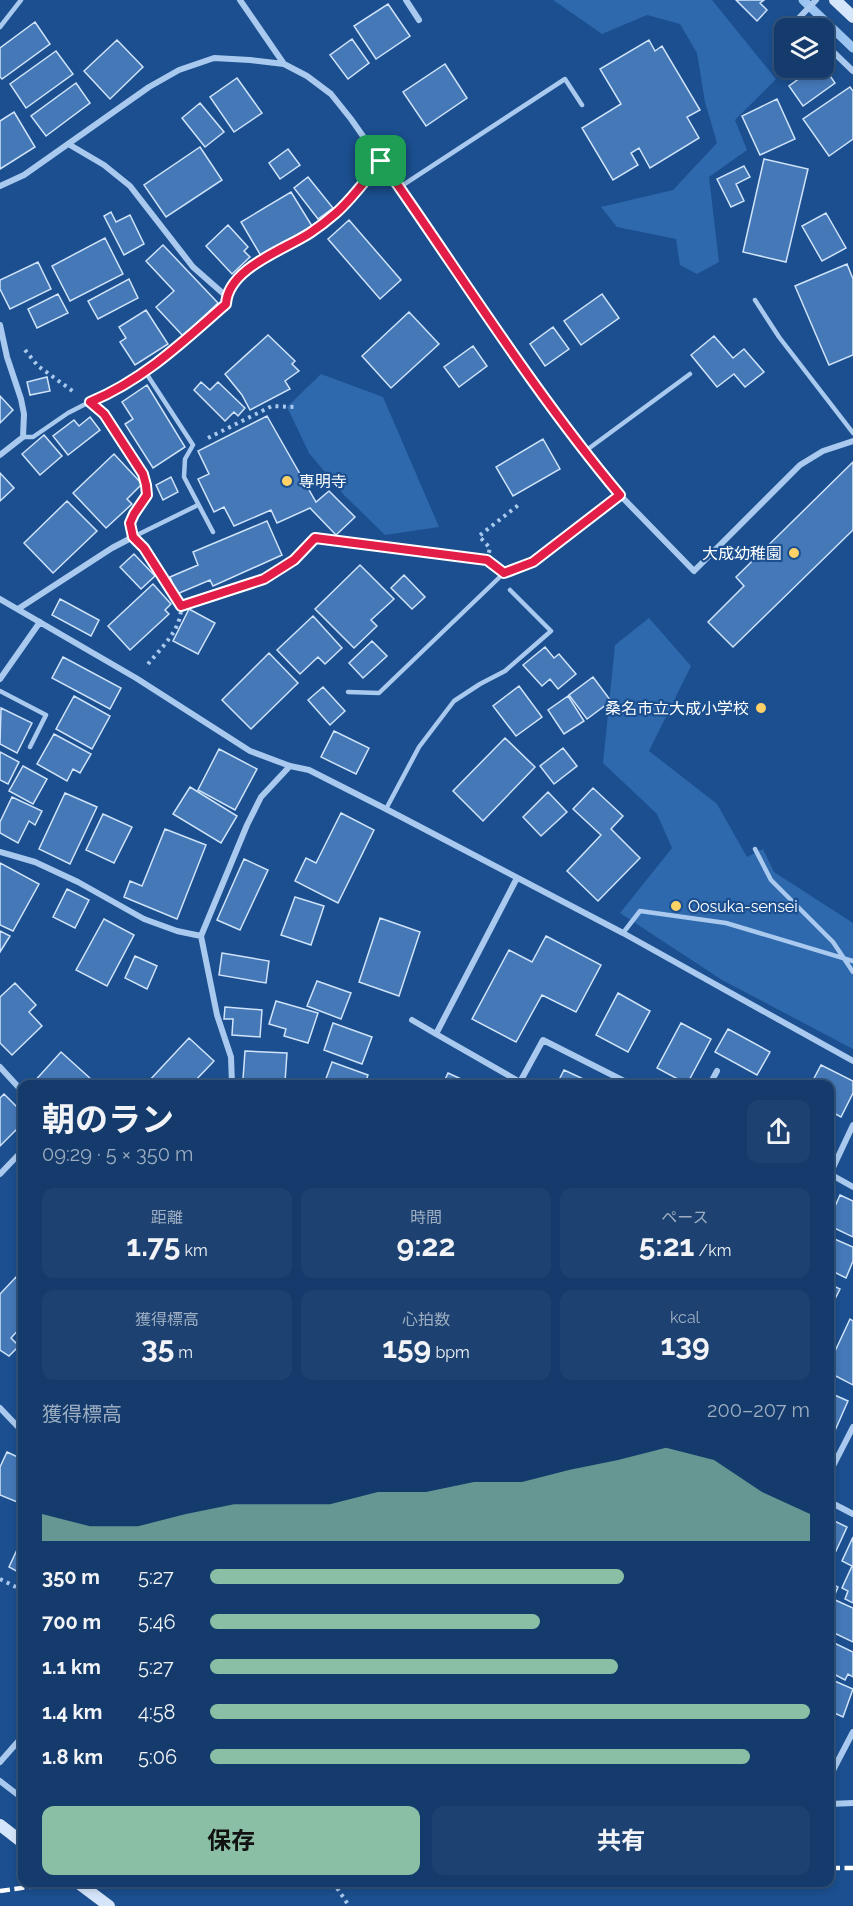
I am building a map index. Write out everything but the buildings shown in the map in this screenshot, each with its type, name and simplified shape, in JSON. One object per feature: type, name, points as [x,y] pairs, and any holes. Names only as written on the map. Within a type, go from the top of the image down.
[{"type":"street","points":[[240,0],[284,64]]},
{"type":"street","points":[[406,0],[419,20]]},
{"type":"street","points":[[799,18],[816,0]]},
{"type":"street","points":[[835,0],[853,17]]},
{"type":"street","points":[[834,53],[853,71]]},
{"type":"street","points":[[0,186],[24,175],[70,145],[149,87],[179,70],[214,58],[284,64],[307,76],[331,94],[400,187],[545,399],[584,452],[620,495],[694,571],[800,465],[823,451],[853,441]]},
{"type":"street","points":[[70,145],[104,165],[130,186],[193,267],[226,296]]},
{"type":"street","points":[[0,455],[22,437],[24,414],[1,328]]},
{"type":"street","points":[[504,573],[533,562],[620,495]]},
{"type":"street","points":[[18,609],[112,548],[133,537]]},
{"type":"street","points":[[0,599],[136,678],[250,751],[290,766],[309,770],[386,809],[623,933],[853,1061]]},
{"type":"street","points":[[0,679],[40,622]]},
{"type":"street","points":[[232,1080],[231,1057],[217,1015],[201,936],[261,797],[290,766]]},
{"type":"street","points":[[0,852],[46,867],[144,919],[177,931],[201,936]]},
{"type":"street","points":[[436,1034],[517,878]]},
{"type":"street","points":[[412,1020],[514,1080]]},
{"type":"street","points":[[521,1080],[543,1040],[622,1080]]},
{"type":"street","points":[[0,1067],[18,1087]]},
{"type":"street","points":[[712,1080],[717,1071]]},
{"type":"street","points":[[834,1165],[853,1125]]},
{"type":"street","points":[[0,1174],[18,1155]]},
{"type":"street","points":[[834,1176],[853,1187]]},
{"type":"street","points":[[0,1408],[18,1427]]},
{"type":"street","points":[[834,1464],[853,1427]]},
{"type":"street","points":[[834,1504],[853,1514]]},
{"type":"street","points":[[834,1768],[853,1732]]},
{"type":"street","points":[[0,1762],[18,1742]]},
{"type":"street","points":[[0,1781],[18,1795]]},
{"type":"street","points":[[834,1804],[853,1803]]},
{"type":"street","points":[[0,1826],[18,1839]]},
{"type":"street","points":[[84,1887],[109,1906]]},
{"type":"lane","points":[[0,27],[21,0]]},
{"type":"lane","points":[[400,187],[565,79],[582,105]]},
{"type":"lane","points":[[22,437],[33,437],[68,413],[146,373],[226,304],[226,296],[232,284],[259,262],[311,232],[338,211],[381,161]]},
{"type":"lane","points":[[755,300],[779,337],[853,433]]},
{"type":"lane","points":[[146,373],[194,445],[185,459],[184,477],[213,532]]},
{"type":"lane","points":[[584,452],[690,374]]},
{"type":"lane","points":[[133,537],[198,505]]},
{"type":"lane","points":[[348,692],[379,693],[504,573]]},
{"type":"lane","points":[[386,809],[419,747],[453,701],[505,670],[551,631],[510,590]]},
{"type":"lane","points":[[0,691],[46,715],[30,747]]},
{"type":"lane","points":[[755,849],[771,880],[833,942],[853,972]]},
{"type":"lane","points":[[623,933],[640,912],[726,923],[853,961]]},
{"type":"path","points":[[1,328],[38,366],[104,414],[143,474],[147,495],[130,523],[133,537],[144,548],[181,606],[181,617],[168,640],[136,678]]},
{"type":"path","points":[[194,445],[272,406],[294,407]]},
{"type":"path","points":[[487,560],[490,548],[479,537],[521,503]]},
{"type":"path","points":[[181,606],[264,579],[294,560],[315,538],[487,560],[504,573]]},
{"type":"path","points":[[0,1579],[18,1588]]},
{"type":"path","points":[[336,1887],[349,1906]]},
{"type":"shaded area","points":[[553,0],[712,0],[776,79],[735,120],[747,150],[709,177],[719,262],[697,274],[680,265],[676,239],[617,227],[601,207],[673,190],[717,143],[705,102],[697,53],[680,24],[647,15],[602,34]]},
{"type":"shaded area","points":[[321,374],[383,397],[439,527],[385,535],[344,495],[309,453],[287,407]]},
{"type":"shaded area","points":[[649,618],[691,666],[649,751],[717,804],[747,857],[763,849],[774,872],[853,923],[853,1049],[722,980],[620,913],[672,848],[657,814],[603,763],[615,645]]},
{"type":"waterway","points":[[803,0],[853,48]]},
{"type":"railway","points":[[834,1868],[853,1868]]},
{"type":"railway","points":[[0,1891],[29,1887]]},
{"type":"place","name":"専明寺","points":[[287,481]]},
{"type":"place","name":"大成幼稚園","points":[[794,553]]},
{"type":"place","name":"桑名市立大成小学校","points":[[761,708]]},
{"type":"place","name":"Oosuka-sensei","points":[[676,906]]},
{"type":"route","points":[[381,161],[545,399],[584,452],[620,495],[533,562],[504,573],[487,560],[315,538],[294,560],[264,579],[181,606],[144,548],[133,537],[130,523],[147,495],[143,474],[104,414],[90,402],[146,373],[179,346],[226,304],[226,296],[232,284],[259,262],[311,232],[338,211],[381,161]]}]
